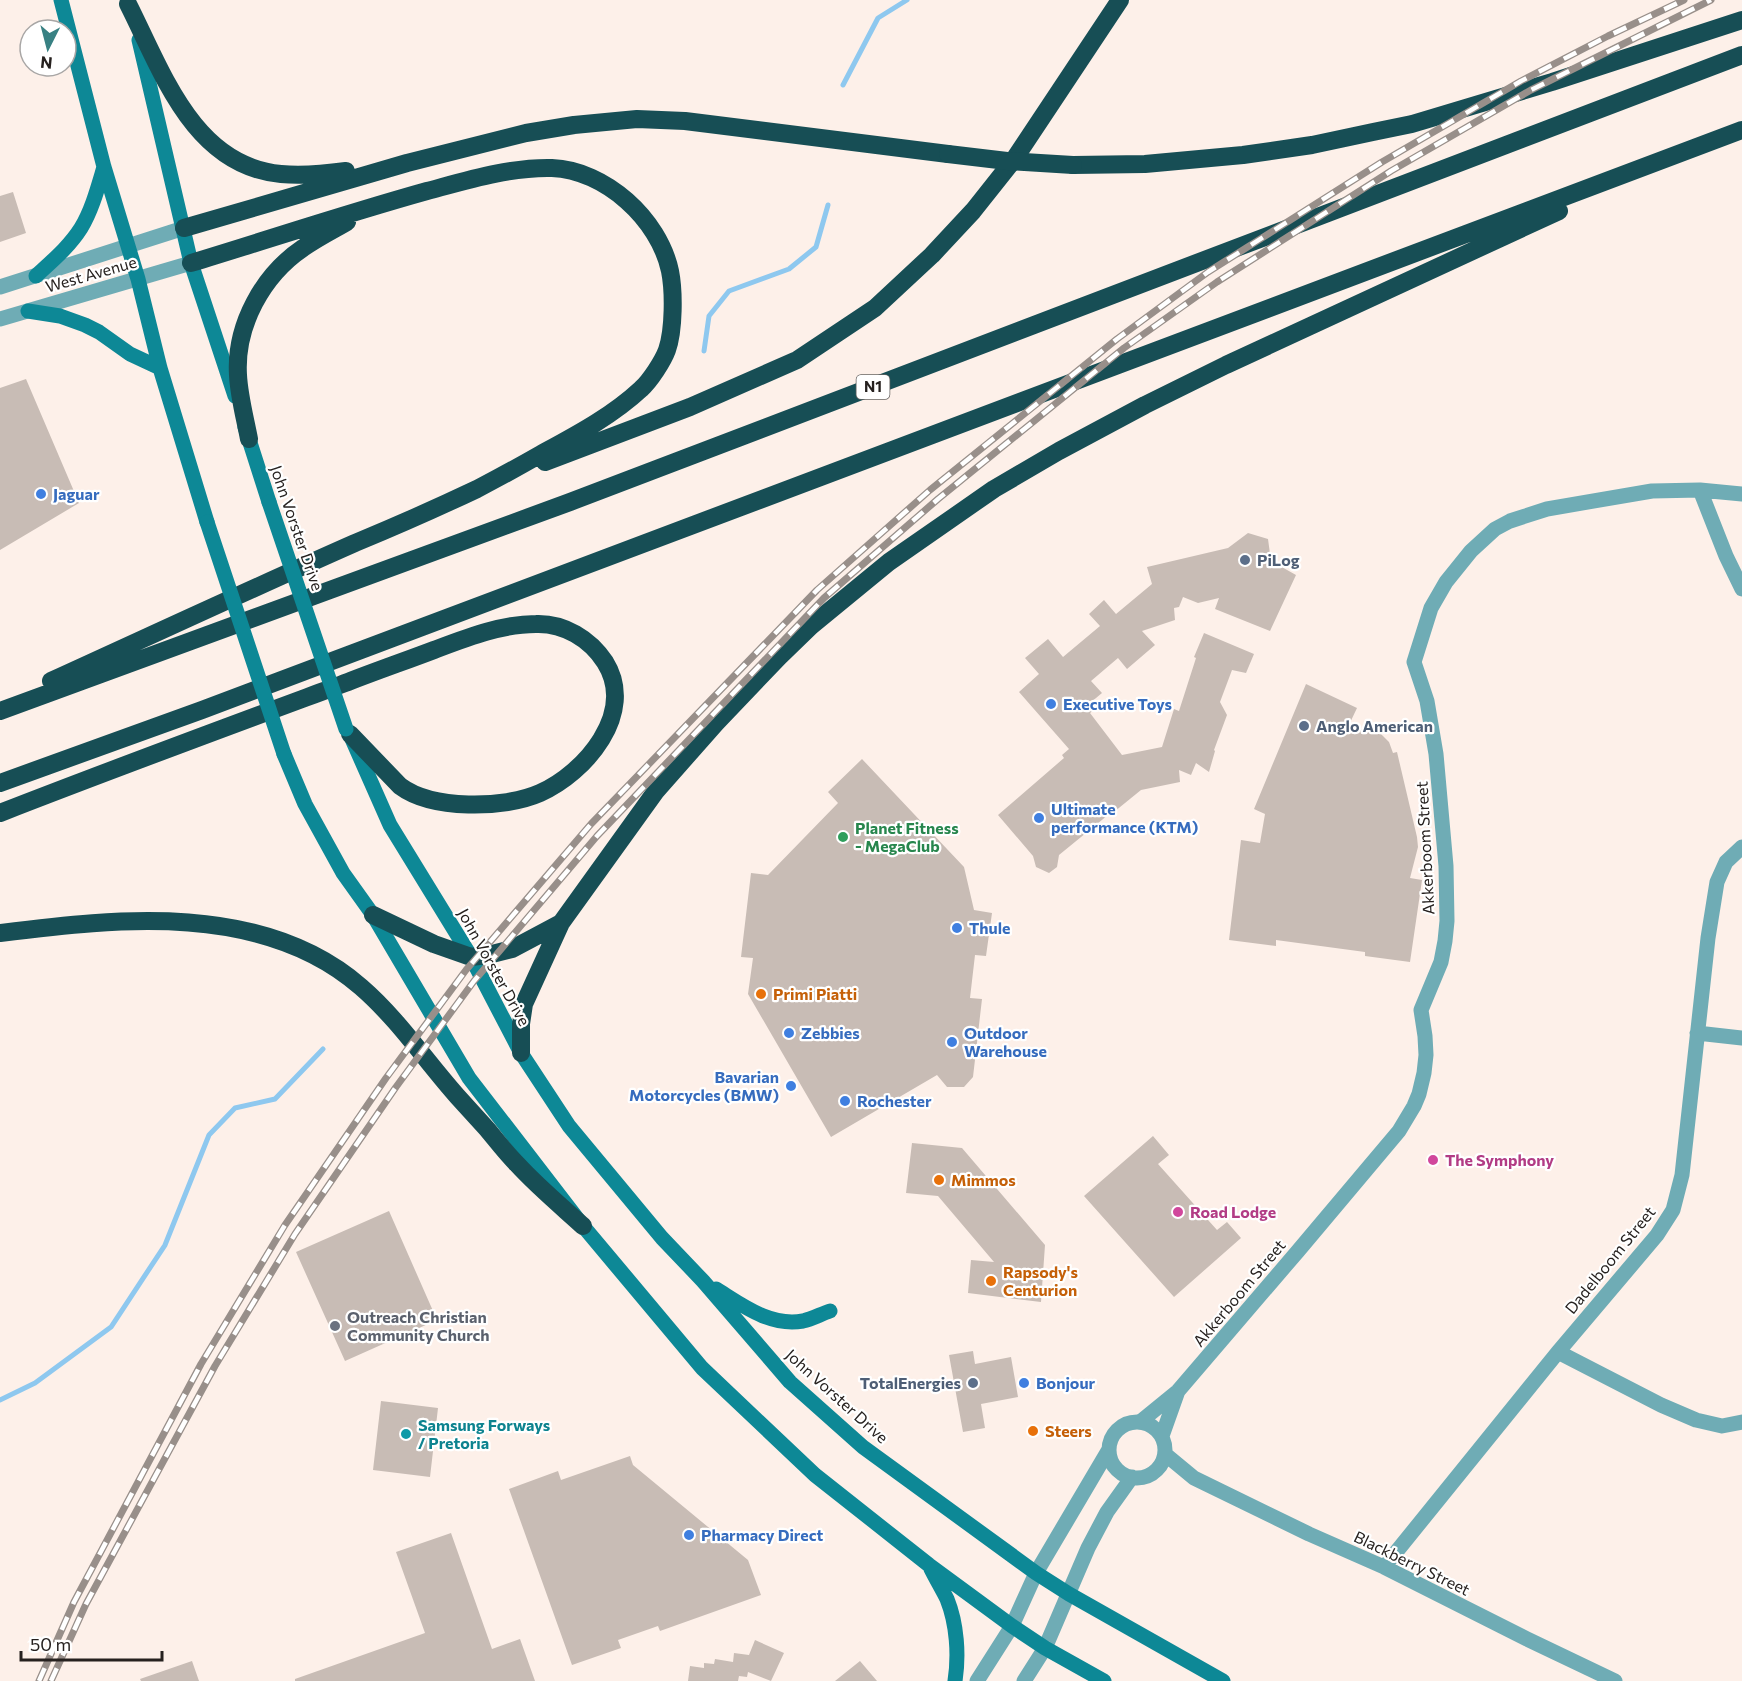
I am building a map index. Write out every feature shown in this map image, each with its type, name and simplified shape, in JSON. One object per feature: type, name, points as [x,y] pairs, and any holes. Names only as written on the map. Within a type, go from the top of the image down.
[{"type":"highway","points":[[0,704],[479,488],[690,407],[797,360],[875,308],[932,255],[973,211],[1021,148],[1120,0]]},
{"type":"highway","points":[[128,2],[177,100],[196,129],[231,158],[270,172],[302,175],[407,163]]},
{"type":"highway","points":[[184,228],[407,163],[526,133],[574,125],[637,119],[707,123],[1007,161],[1073,165],[1145,164],[1244,156],[1312,145],[1412,124],[1552,82],[1742,20]]},
{"type":"highway","name":"N1","points":[[0,711],[570,502],[1742,55]]},
{"type":"highway","points":[[0,783],[372,646],[1742,130]]},
{"type":"highway","points":[[521,1053],[524,1004],[561,923],[656,791],[734,703],[779,657],[811,626],[889,562],[994,489],[1059,451],[1226,365],[1551,214],[1742,138]]},
{"type":"highway","points":[[191,263],[377,205],[508,171],[552,168],[570,171],[595,179],[628,202],[648,223],[669,265],[673,304],[667,351],[645,386],[614,412],[479,488]]},
{"type":"highway","points":[[249,439],[238,374],[241,343],[247,322],[261,291],[275,272],[304,247],[377,205]]},
{"type":"highway","points":[[0,813],[460,640],[491,631],[534,624],[547,624],[562,628],[584,639],[604,661],[611,674],[613,708],[609,727],[603,737],[589,756],[568,776],[542,792],[522,799],[497,804],[477,804],[452,803],[418,796],[400,786],[348,731]]},
{"type":"highway","points":[[373,915],[434,944],[471,957],[512,949],[561,923]]},
{"type":"highway","points":[[0,933],[101,923],[197,923],[241,929],[280,940],[308,953],[361,986],[388,1014],[456,1096],[517,1164],[583,1226]]},
{"type":"main road","points":[[62,0],[104,166],[138,279],[160,368],[207,522],[284,754],[310,814],[343,873],[373,915],[469,1078],[583,1226],[702,1368],[815,1475],[929,1565],[1045,1648],[1104,1681]]},
{"type":"main road","name":"John Vorster Drive","points":[[128,2],[142,48],[191,263],[269,502],[348,731],[390,825],[471,957],[521,1053],[569,1126],[662,1238],[703,1281],[790,1382],[855,1439],[1036,1573],[1223,1681]]},
{"type":"main road","points":[[36,276],[68,246],[81,227],[92,204],[104,166]]},
{"type":"main road","points":[[28,311],[60,316],[85,325],[130,354],[160,368]]},
{"type":"main road","points":[[703,1281],[760,1315],[774,1320],[800,1322],[830,1311]]},
{"type":"main road","points":[[929,1565],[947,1600],[953,1625],[957,1654],[954,1681]]},
{"type":"street","name":"West Avenue","points":[[0,287],[184,228]]},
{"type":"street","name":"West Avenue","points":[[0,319],[191,263]]},
{"type":"street","name":"Akkerboom Street","points":[[1140,1422],[1178,1391],[1399,1131],[1419,1094],[1426,1055],[1421,1010],[1441,962],[1447,921],[1446,866],[1436,754],[1427,701],[1414,662],[1431,608],[1438,595],[1471,551],[1495,529],[1510,521],[1547,509],[1652,491],[1700,490],[1742,494]]},
{"type":"street","points":[[1700,490],[1742,590]]},
{"type":"street","name":"Dadelboom Street","points":[[1384,1567],[1558,1352],[1657,1235],[1672,1210],[1682,1175],[1708,938],[1718,882],[1726,862],[1742,847]]},
{"type":"street","points":[[1697,1033],[1742,1038]]},
{"type":"street","points":[[1558,1352],[1661,1405],[1696,1420],[1722,1426],[1742,1422]]},
{"type":"street","name":"Akkerboom Street","points":[[1162,1436],[1178,1391]]},
{"type":"street","points":[[976,1681],[1012,1626],[1036,1573],[1108,1451],[1114,1433],[1121,1426],[1132,1422],[1149,1424],[1162,1436],[1165,1445],[1165,1454],[1157,1469],[1141,1478],[1132,1478],[1116,1469],[1108,1451]]},
{"type":"street","name":"Blackberry Street","points":[[1165,1454],[1194,1478]]},
{"type":"street","name":"Blackberry Street","points":[[1157,1469],[1194,1478],[1309,1534],[1384,1567],[1614,1681]]},
{"type":"street","points":[[1024,1681],[1045,1648],[1088,1548],[1107,1512],[1132,1478]]},
{"type":"building","points":[[13,192],[26,233],[0,242],[0,196]]},
{"type":"building","points":[[26,379],[79,503],[0,550],[0,388]]},
{"type":"building","points":[[1248,533],[1268,539],[1271,561],[1296,575],[1270,631],[1215,609],[1219,598],[1198,603],[1183,597],[1179,607],[1174,608],[1175,620],[1142,631],[1155,645],[1127,669],[1118,658],[1091,681],[1102,693],[1090,703],[1095,709],[1090,713],[1122,755],[1162,747],[1174,709],[1179,711],[1196,658],[1194,657],[1204,633],[1254,654],[1246,673],[1232,670],[1220,702],[1227,715],[1214,750],[1209,772],[1196,763],[1191,775],[1179,770],[1180,782],[1141,790],[1059,855],[1057,867],[1049,873],[1036,867],[1033,856],[998,815],[1064,758],[1062,755],[1069,749],[1019,692],[1039,674],[1025,658],[1048,639],[1063,657],[1100,626],[1089,614],[1104,600],[1116,614],[1152,584],[1147,567],[1228,548]]},
{"type":"building","points":[[1306,684],[1357,708],[1347,729],[1377,730],[1389,742],[1393,753],[1397,752],[1417,837],[1418,847],[1410,878],[1422,880],[1410,962],[1365,956],[1365,952],[1276,940],[1276,946],[1229,940],[1241,840],[1260,843],[1265,814],[1254,809]]},
{"type":"building","points":[[862,759],[964,867],[974,910],[992,913],[986,956],[975,955],[970,998],[982,999],[973,1077],[964,1087],[947,1087],[937,1075],[831,1137],[748,994],[753,958],[741,957],[751,873],[768,875],[838,803],[828,792]]},
{"type":"building","points":[[1153,1136],[1169,1155],[1158,1164],[1217,1230],[1227,1222],[1241,1238],[1174,1297],[1084,1196]]},
{"type":"building","points":[[912,1143],[962,1148],[1045,1245],[1041,1302],[968,1293],[971,1260],[994,1262],[938,1196],[906,1193]]},
{"type":"building","points":[[389,1211],[437,1320],[345,1361],[296,1252]]},
{"type":"building","points":[[973,1351],[975,1364],[1011,1357],[1018,1397],[981,1404],[985,1428],[963,1432],[949,1355]]},
{"type":"building","name":"Samsung Forways / Pretoria","points":[[381,1401],[438,1408],[430,1477],[373,1470]]},
{"type":"building","points":[[630,1456],[633,1465],[748,1560],[761,1595],[660,1631],[658,1626],[618,1640],[621,1648],[572,1665],[509,1489],[558,1471],[561,1480]]},
{"type":"building","points":[[451,1533],[492,1649],[520,1639],[535,1681],[295,1681],[295,1679],[425,1633],[396,1552]]},
{"type":"building","points":[[755,1640],[784,1653],[771,1681],[748,1672],[747,1677],[739,1676],[738,1681],[688,1681],[690,1666],[704,1668],[704,1663],[714,1664],[715,1659],[733,1662],[734,1653],[749,1655]]},
{"type":"building","points":[[192,1661],[199,1681],[141,1681],[140,1679]]},
{"type":"building","points":[[860,1661],[877,1681],[835,1681]]},
{"type":"waterway","points":[[843,85],[878,18],[907,0]]},
{"type":"waterway","points":[[704,351],[709,316],[729,291],[789,269],[816,247],[828,205]]},
{"type":"waterway","points":[[0,1400],[35,1383],[111,1327],[165,1245],[209,1135],[235,1108],[275,1099],[323,1049]]},
{"type":"railway","points":[[39,1681],[74,1602],[201,1364],[285,1225],[386,1078],[466,970],[591,824],[817,590],[930,490],[1117,339],[1208,272],[1382,162],[1521,81],[1684,0]]},
{"type":"railway","points":[[51,1681],[86,1604],[215,1366],[295,1234],[396,1087],[474,981],[597,836],[824,598],[938,499],[1124,348],[1217,282],[1391,171],[1531,90],[1711,0]]},
{"type":"place","name":"Jaguar","points":[[41,494]]},
{"type":"place","name":"PiLog","points":[[1245,560]]},
{"type":"place","name":"Executive Toys","points":[[1051,704]]},
{"type":"place","name":"Anglo American","points":[[1304,726]]},
{"type":"place","name":"Ultimate performance (KTM)","points":[[1039,818]]},
{"type":"place","name":"Planet Fitness - MegaClub","points":[[843,837]]},
{"type":"place","name":"Thule","points":[[957,928]]},
{"type":"place","name":"Primi Piatti","points":[[761,994]]},
{"type":"place","name":"Zebbies","points":[[789,1033]]},
{"type":"place","name":"Outdoor Warehouse","points":[[952,1042]]},
{"type":"place","name":"Bavarian Motorcycles (BMW)","points":[[791,1086]]},
{"type":"place","name":"Rochester","points":[[845,1101]]},
{"type":"place","name":"The Symphony","points":[[1433,1160]]},
{"type":"place","name":"Mimmos","points":[[939,1180]]},
{"type":"place","name":"Road Lodge","points":[[1178,1212]]},
{"type":"place","name":"Rapsody's Centurion","points":[[991,1281]]},
{"type":"place","name":"Outreach Christian Community Church","points":[[335,1326]]},
{"type":"place","name":"TotalEnergies","points":[[973,1383]]},
{"type":"place","name":"Bonjour","points":[[1024,1383]]},
{"type":"place","name":"Steers","points":[[1033,1431]]},
{"type":"place","name":"Samsung Forways / Pretoria","points":[[406,1434]]},
{"type":"place","name":"Pharmacy Direct","points":[[689,1535]]}]
